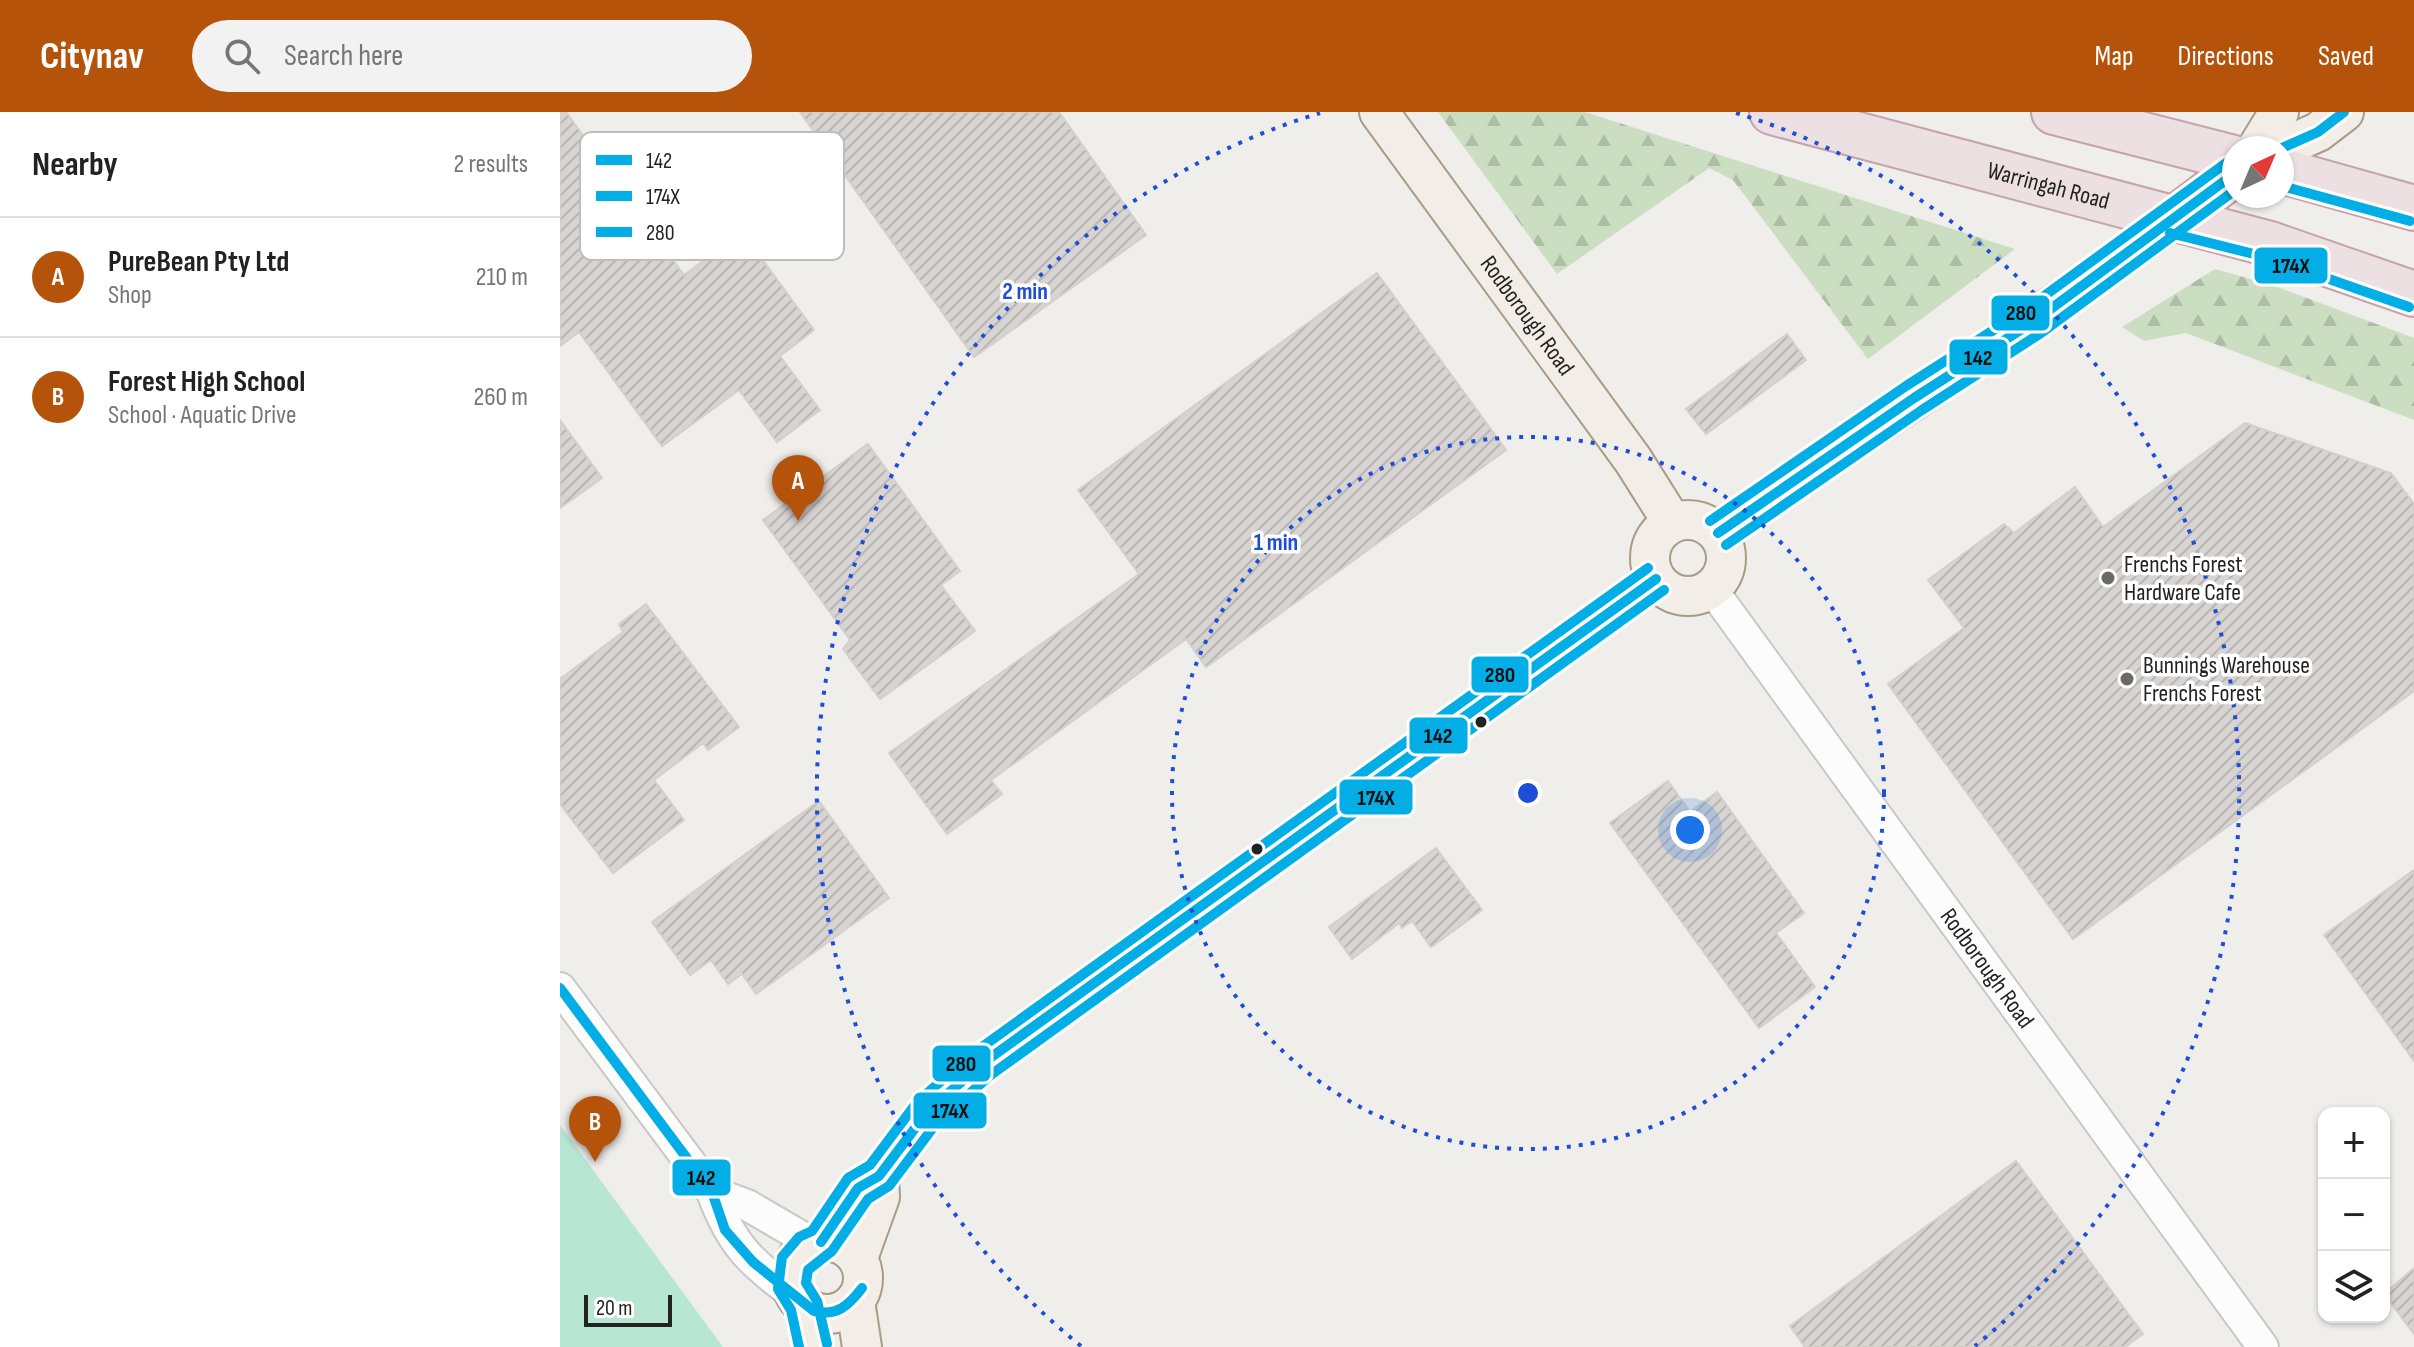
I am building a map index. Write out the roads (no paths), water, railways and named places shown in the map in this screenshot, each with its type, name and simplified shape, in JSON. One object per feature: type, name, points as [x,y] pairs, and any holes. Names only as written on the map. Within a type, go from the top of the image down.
[{"type":"highway","name":"Warringah Road","points":[[1772,112],[1846,135],[2270,244],[2414,294]]},
{"type":"highway","points":[[2054,112],[2222,155]]},
{"type":"highway","points":[[2294,174],[2414,208]]},
{"type":"highway","points":[[2174,219],[2222,183]]},
{"type":"main road","name":"Rodborough Road","points":[[1379,112],[1633,460],[1672,522]]},
{"type":"main road","points":[[2264,136],[2279,112]]},
{"type":"main road","points":[[2294,143],[2318,132],[2344,112]]},
{"type":"main road","points":[[1718,533],[1914,398],[2033,322],[2174,219]]},
{"type":"main road","points":[[1697,520],[1718,533],[1726,556],[1720,580],[1700,594],[1676,595],[1656,579],[1649,558],[1651,547],[1663,528],[1672,522],[1697,520]]},
{"type":"main road","points":[[813,1347],[800,1301],[792,1286],[794,1264],[818,1243],[858,1188],[879,1176],[928,1111],[983,1063],[1656,579]]},
{"type":"main road","points":[[862,1347],[855,1301],[864,1280],[858,1258],[880,1197],[879,1176]]},
{"type":"main road","points":[[818,1243],[842,1245],[858,1258]]},
{"type":"main road","points":[[800,1301],[814,1311],[836,1313],[855,1301]]},
{"type":"street","name":"Rodborough Road","points":[[1711,588],[2263,1347]]},
{"type":"street","points":[[560,988],[712,1192],[725,1230],[753,1262],[800,1301]]},
{"type":"street","points":[[712,1192],[747,1205],[818,1243]]},
{"type":"place","name":"PureBean Pty Ltd","points":[[798,521]]},
{"type":"place","name":"Frenchs Forest Hardware Cafe","points":[[2108,578]]},
{"type":"place","name":"Bunnings Warehouse Frenchs Forest","points":[[2127,679]]},
{"type":"place","name":"Forest High School","points":[[595,1162]]}]
